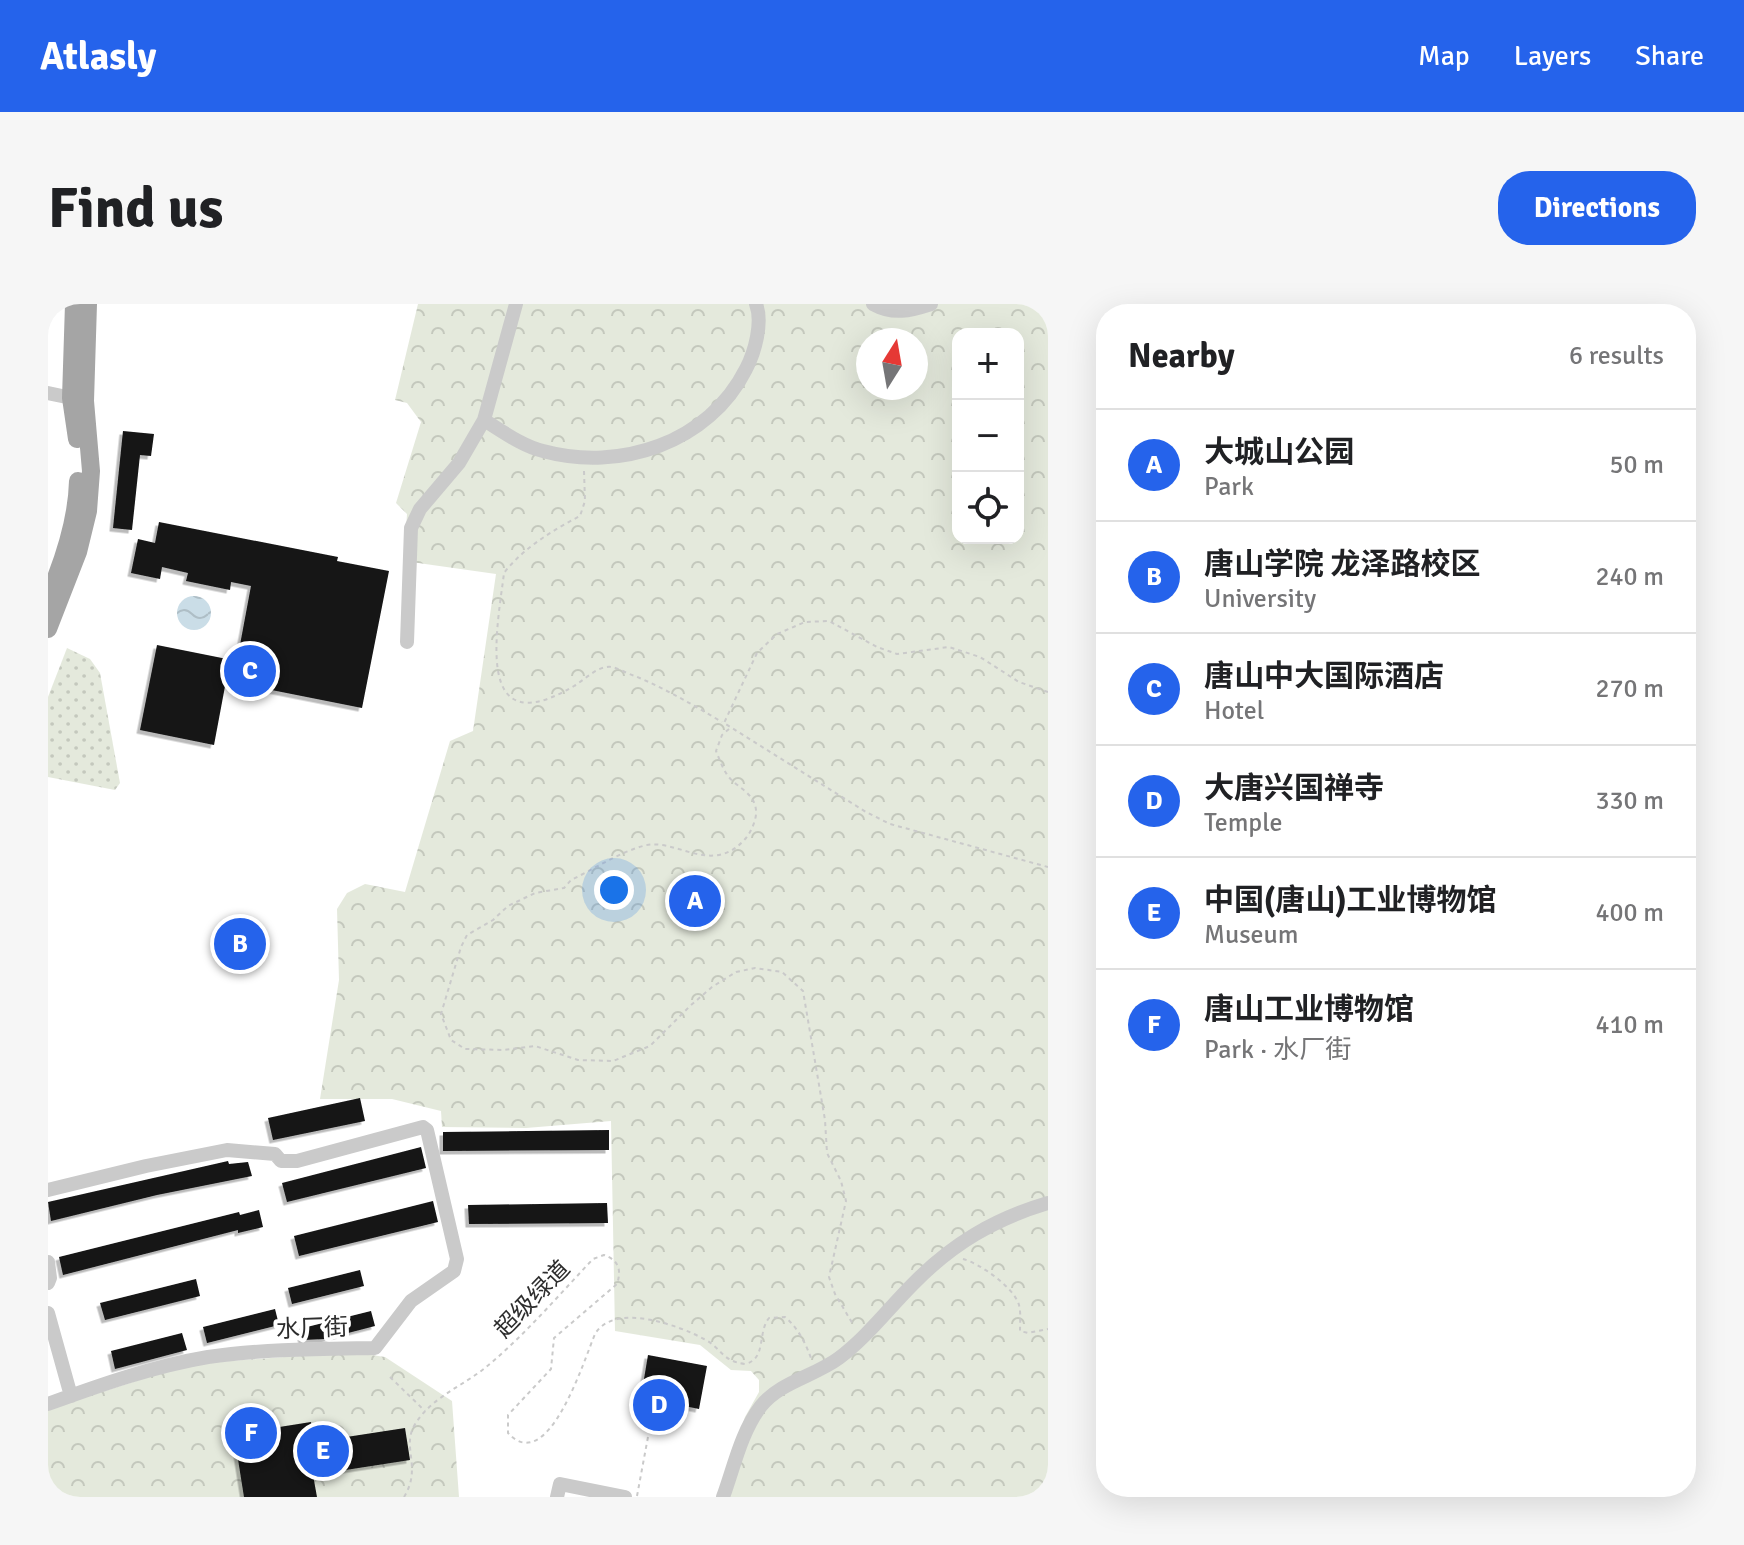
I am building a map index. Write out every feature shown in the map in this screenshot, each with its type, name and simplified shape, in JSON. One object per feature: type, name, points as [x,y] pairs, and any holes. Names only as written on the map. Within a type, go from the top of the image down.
[{"type":"main road","points":[[48,597],[63,561],[78,488],[74,304]]},
{"type":"main road","points":[[48,629],[78,552],[88,511],[91,471],[78,399],[88,304]]},
{"type":"street","points":[[407,642],[411,528],[420,509],[459,463],[484,420],[516,304]]},
{"type":"street","points":[[484,420],[541,451],[583,458],[620,458],[678,439],[718,409],[741,380],[754,354],[759,311],[756,304]]},
{"type":"street","points":[[873,304],[898,311],[931,304]]},
{"type":"street","points":[[48,393],[78,399]]},
{"type":"street","name":"水厂街","points":[[48,1190],[227,1150],[275,1154],[281,1161],[297,1161],[423,1127],[427,1130],[457,1265],[454,1271],[411,1301],[375,1348],[271,1350],[206,1358],[139,1374],[48,1404]]},
{"type":"street","points":[[723,1497],[749,1424],[774,1393],[837,1359],[862,1339],[934,1262],[994,1221],[1048,1203]]},
{"type":"street","points":[[48,1262],[48,1283]]},
{"type":"street","points":[[48,1313],[71,1396]]},
{"type":"street","points":[[557,1497],[560,1484],[625,1497]]},
{"type":"path","points":[[583,458],[585,501],[580,516],[556,528],[504,573],[495,653],[501,686],[512,699],[526,702],[546,700],[601,668],[612,667],[668,690],[890,824],[1048,867]]},
{"type":"path","points":[[724,723],[757,653],[777,634],[805,622],[829,621],[877,647],[897,654],[949,647],[980,657],[1019,682],[1048,692]]},
{"type":"path","points":[[729,729],[722,735],[716,751],[727,775],[747,791],[756,810],[752,831],[740,845],[719,855],[686,853],[668,846],[645,845],[571,880],[564,888],[535,893],[508,906],[493,920],[467,935],[441,1014],[451,1040],[465,1049],[504,1050],[535,1046],[578,1060],[613,1061],[650,1046],[712,987],[736,972],[755,968],[782,972],[803,991],[825,1120],[827,1153],[841,1181],[846,1201],[829,1277],[835,1294],[862,1339]]},
{"type":"path","name":"超级绿道","points":[[404,1497],[414,1476],[411,1434],[435,1401],[484,1368],[593,1259],[604,1255],[618,1265],[620,1274],[617,1284],[554,1338],[551,1369],[508,1415],[508,1433],[519,1442],[530,1443],[546,1434],[568,1399],[599,1327],[611,1321],[637,1318],[656,1320],[709,1341],[727,1359],[745,1364],[751,1363],[760,1352],[763,1325],[769,1318],[785,1317],[802,1337],[816,1371]]},
{"type":"path","points":[[954,1257],[981,1267],[1009,1289],[1019,1304],[1020,1331],[1028,1333],[1048,1329]]},
{"type":"path","points":[[390,1377],[426,1412]]},
{"type":"path","points":[[637,1497],[653,1410]]},
{"type":"green space","points":[[418,304],[1048,304],[1048,1497],[718,1497],[745,1417],[759,1392],[759,1380],[751,1371],[731,1370],[700,1345],[615,1331],[611,1121],[526,1128],[442,1127],[441,1111],[392,1099],[320,1099],[339,980],[337,909],[347,893],[365,884],[405,892],[450,741],[473,731],[496,574],[404,561],[407,514],[396,503],[421,422],[407,403],[395,400]]},
{"type":"green space","points":[[67,648],[90,659],[100,673],[120,783],[115,790],[48,777],[48,697]]},
{"type":"green space","points":[[351,1352],[385,1357],[452,1401],[459,1497],[48,1497],[48,1409],[190,1364]]},
{"type":"water","points":[[194,596],[206,601],[211,613],[206,625],[194,630],[182,625],[177,613],[182,601]]},
{"type":"building","points":[[123,431],[154,434],[151,456],[140,455],[132,530],[113,528]]},
{"type":"building","points":[[159,522],[338,557],[337,561],[389,571],[362,708],[226,681],[214,745],[140,730],[157,645],[237,661],[251,586],[231,582],[230,590],[186,581],[188,573],[162,567],[160,579],[131,573],[138,539],[155,543]]},
{"type":"building","points":[[360,1098],[365,1121],[273,1140],[268,1118]]},
{"type":"building","points":[[609,1130],[609,1150],[443,1151],[443,1132]]},
{"type":"building","points":[[421,1147],[426,1168],[287,1202],[282,1183]]},
{"type":"building","points":[[228,1161],[229,1164],[248,1162],[252,1176],[51,1221],[48,1202]]},
{"type":"building","points":[[433,1201],[438,1222],[299,1256],[294,1236]]},
{"type":"building","points":[[607,1203],[608,1223],[469,1224],[468,1205]]},
{"type":"building","points":[[259,1210],[263,1227],[238,1233],[238,1230],[63,1275],[59,1257],[239,1212],[240,1215]]},
{"type":"building","points":[[360,1270],[364,1286],[292,1304],[288,1288]]},
{"type":"building","points":[[196,1279],[200,1296],[105,1320],[100,1303]]},
{"type":"building","points":[[275,1309],[279,1325],[207,1343],[203,1327]]},
{"type":"building","points":[[371,1311],[375,1326],[325,1339],[302,1340],[299,1329]]},
{"type":"building","points":[[182,1333],[187,1350],[115,1369],[111,1351]]},
{"type":"building","points":[[648,1355],[707,1366],[699,1409],[641,1397]]},
{"type":"building","points":[[311,1422],[314,1442],[405,1428],[410,1460],[313,1475],[317,1497],[244,1497],[234,1434]]},
{"type":"place","name":"唐山中大国际酒店","points":[[250,671]]},
{"type":"place","name":"大城山公园","points":[[695,901]]},
{"type":"place","name":"唐山学院 龙泽路校区","points":[[240,944]]},
{"type":"place","name":"大唐兴国禅寺","points":[[659,1405]]},
{"type":"place","name":"唐山工业博物馆","points":[[251,1433]]},
{"type":"place","name":"中国(唐山)工业博物馆","points":[[323,1451]]}]
